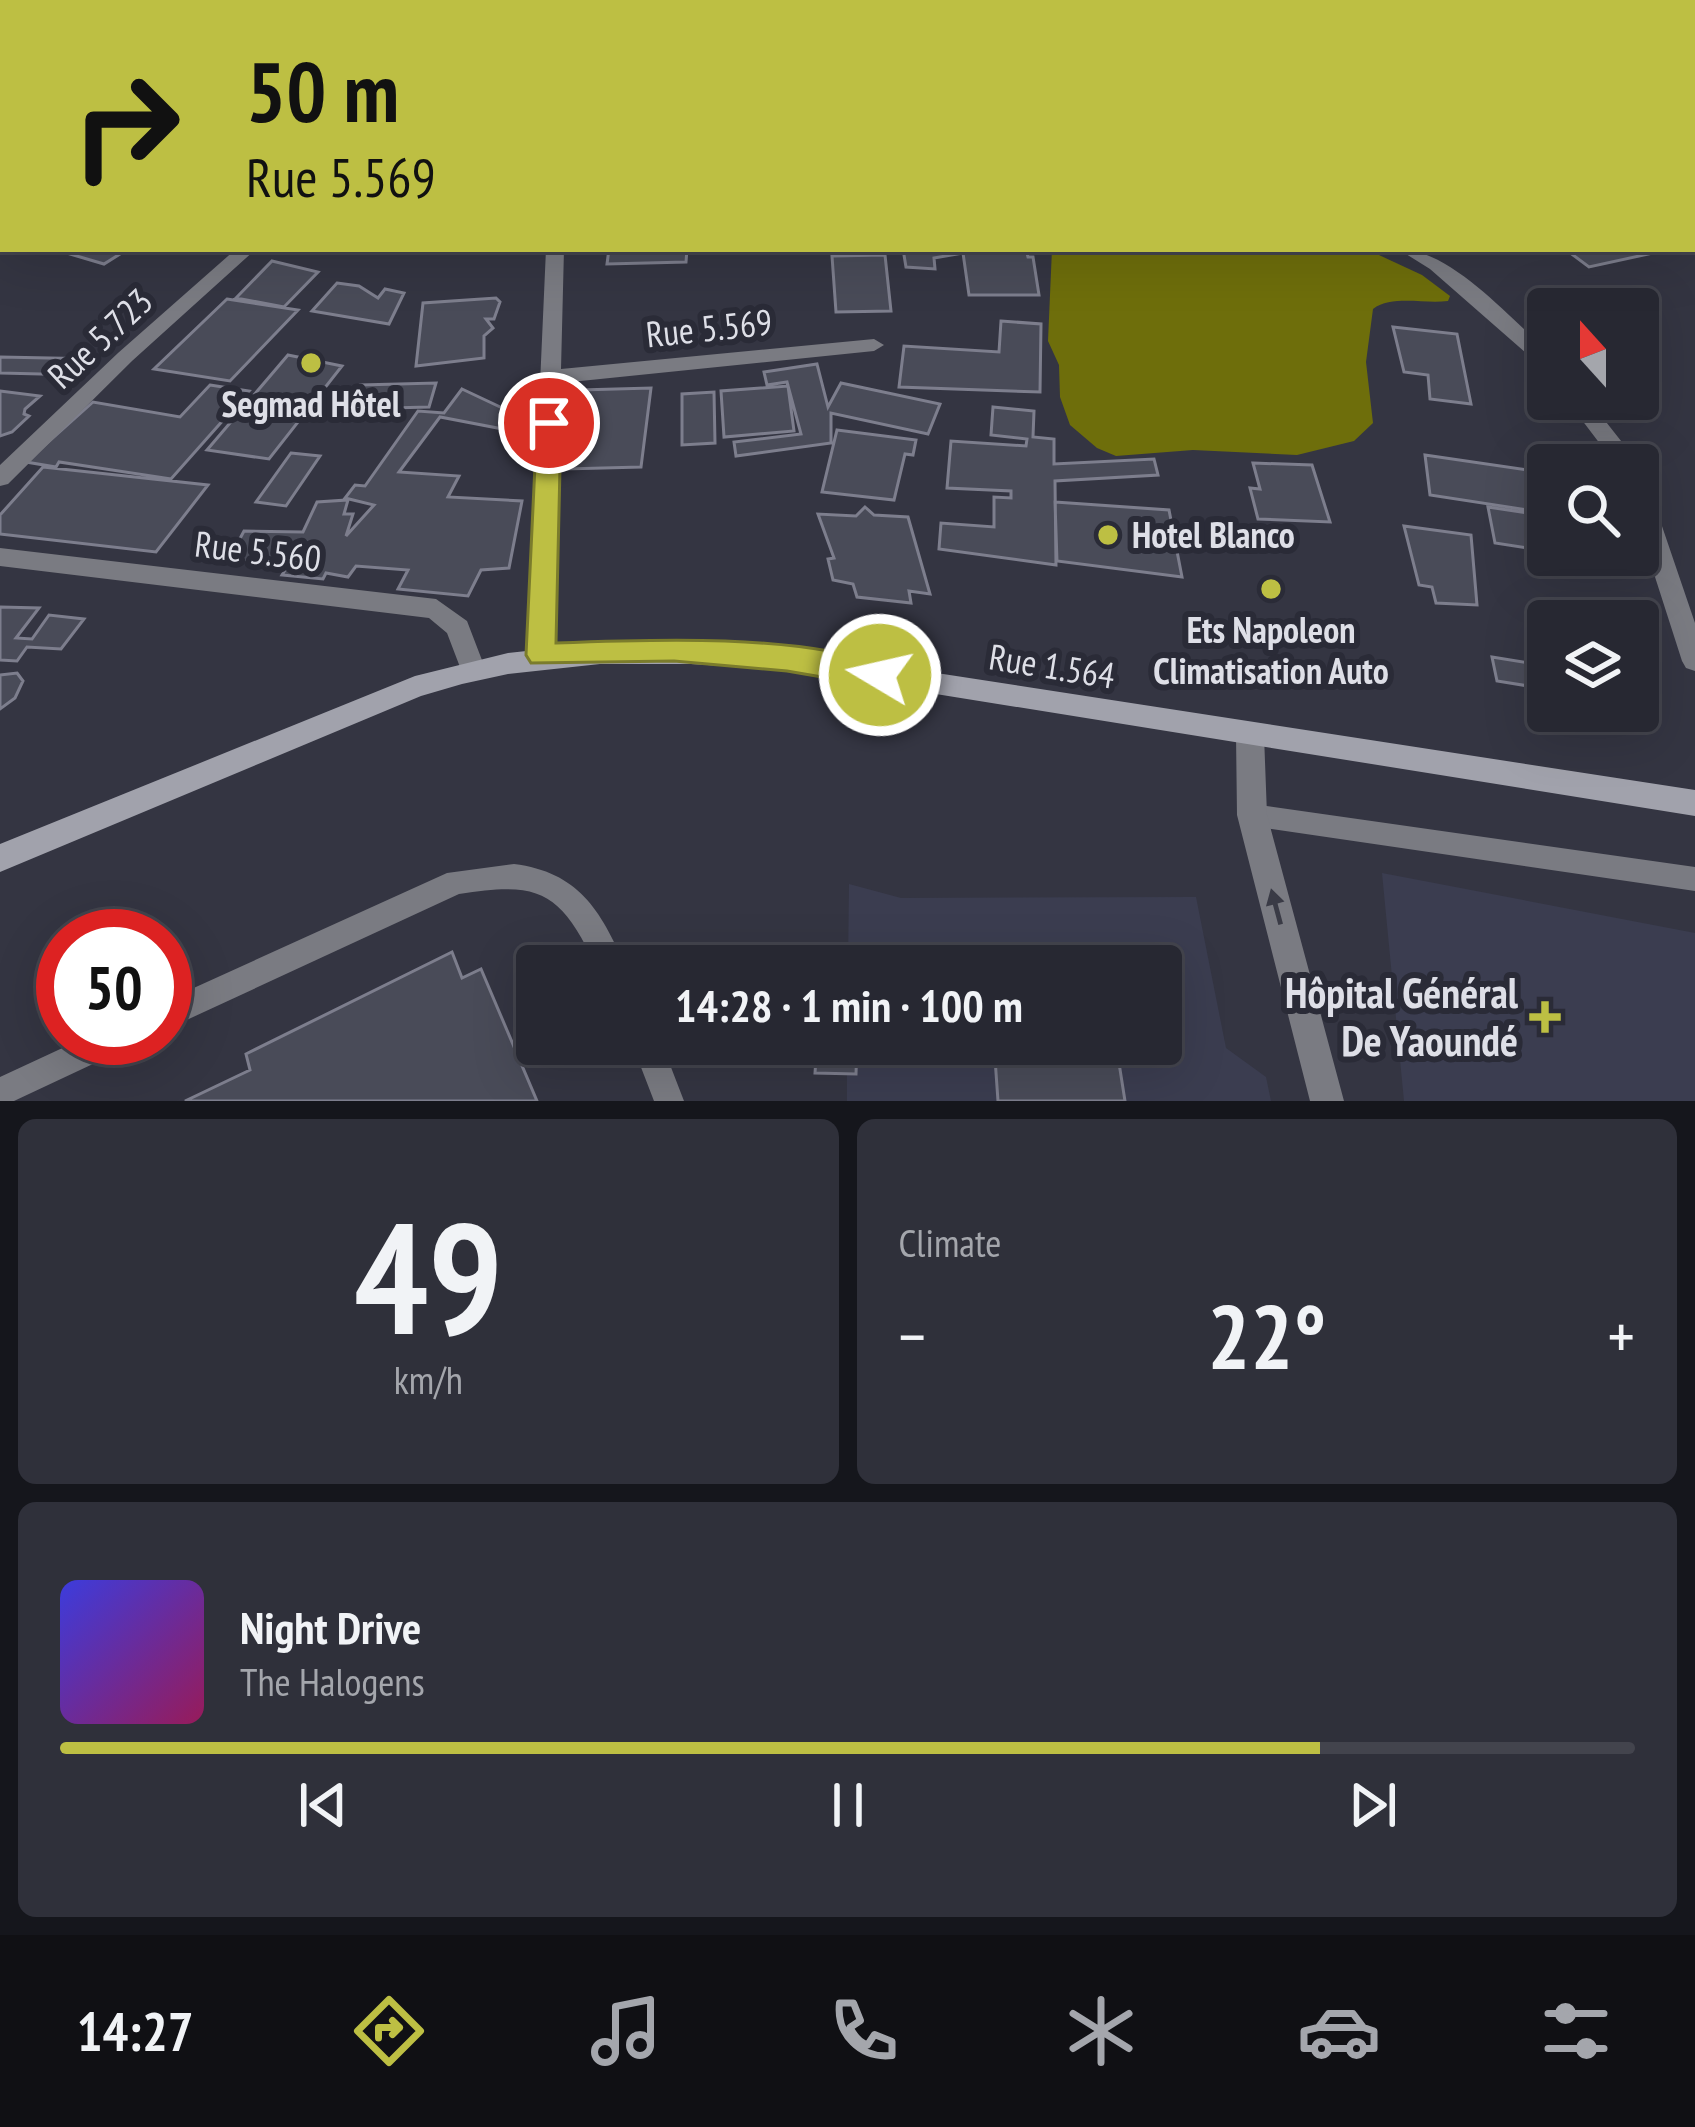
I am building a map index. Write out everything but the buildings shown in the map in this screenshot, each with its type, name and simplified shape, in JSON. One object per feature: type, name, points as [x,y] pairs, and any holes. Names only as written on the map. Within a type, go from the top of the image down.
[{"type":"main road","name":"Rue 1.564","points":[[0,859],[415,687],[472,668],[541,655],[674,650],[787,660],[1695,802]]},
{"type":"street","name":"Rue 5.723","points":[[0,478],[125,357],[244,252]]},
{"type":"street","points":[[541,655],[555,252]]},
{"type":"street","points":[[1443,257],[1527,341]]},
{"type":"street","name":"Rue 5.569","points":[[550,377],[874,345]]},
{"type":"street","points":[[1593,420],[1612,444]]},
{"type":"street","points":[[1659,552],[1695,661]]},
{"type":"street","name":"Rue 5.560","points":[[0,557],[436,609],[458,628],[472,668]]},
{"type":"street","points":[[1250,735],[1252,815],[1327,1101]]},
{"type":"lane","points":[[1252,815],[1695,879]]},
{"type":"lane","points":[[192,1004],[455,882],[506,872],[561,888],[601,945]]},
{"type":"lane","points":[[0,1092],[58,1065]]},
{"type":"lane","points":[[655,1065],[669,1101]]},
{"type":"shaded area","points":[[1052,252],[1372,252],[1422,275],[1450,296],[1448,301],[1398,301],[1373,309],[1366,362],[1373,423],[1354,441],[1297,455],[1193,450],[1116,456],[1097,448],[1070,425],[1060,397],[1059,365],[1048,341]]},
{"type":"shaded area","name":"Hôpital Général De Yaoundé","points":[[1382,873],[1695,933],[1695,1101],[1404,1101]]},
{"type":"shaded area","name":"Hôpital Général De Yaoundé","points":[[849,884],[901,898],[1196,897],[1226,1048],[1266,1077],[1271,1101],[847,1101],[847,1065],[1182,1065],[1182,945],[848,945]]},
{"type":"place","name":"Segmad Hôtel","points":[[311,363]]},
{"type":"place","name":"Hotel Blanco","points":[[1108,535]]},
{"type":"place","name":"Ets Napoleon Climatisation Auto","points":[[1271,589]]},
{"type":"place","name":"Hôpital Général De Yaoundé","points":[[1545,1017]]},
{"type":"route","points":[[549,423],[541,655],[674,650],[787,660],[880,675]]}]
